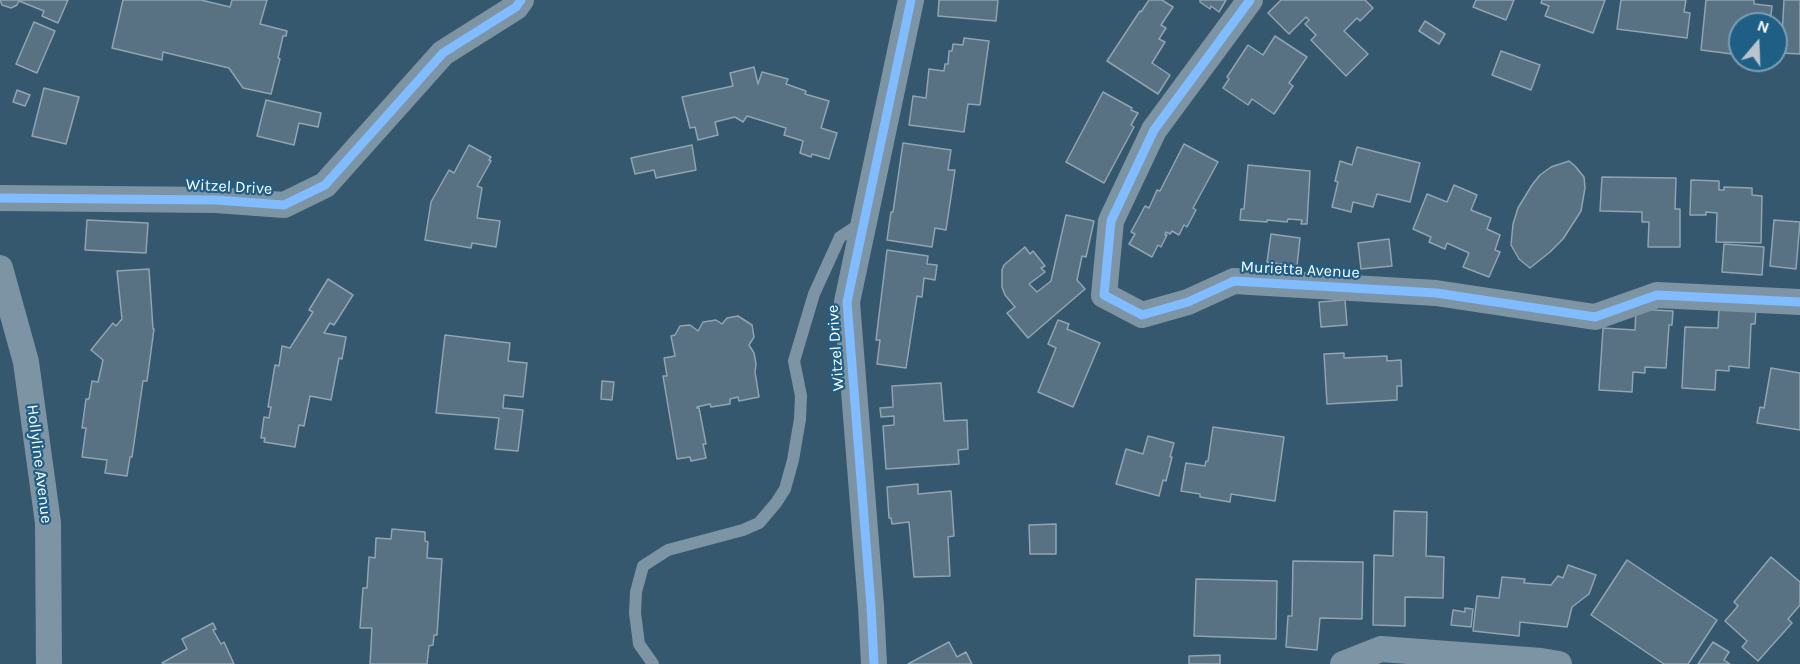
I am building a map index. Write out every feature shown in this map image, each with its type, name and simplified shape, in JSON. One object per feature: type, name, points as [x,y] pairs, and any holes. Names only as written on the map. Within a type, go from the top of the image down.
[{"type":"street","name":"Witzel Drive","points":[[0,198],[216,200],[284,205],[325,185],[443,53],[516,7],[521,0]]},
{"type":"street","name":"Witzel Drive","points":[[874,664],[847,303],[911,0]]},
{"type":"street","name":"Murietta Avenue","points":[[1250,0],[1154,130],[1111,221],[1104,295],[1142,315],[1188,302],[1234,280],[1436,293],[1595,316],[1656,295],[1800,302]]},
{"type":"street","name":"Hollyline Avenue","points":[[0,268],[26,362],[48,523],[49,664]]},
{"type":"street","points":[[1343,664],[1381,648],[1558,664]]},
{"type":"lane","points":[[653,664],[639,644],[635,614],[636,592],[643,566],[668,550],[743,531],[759,523],[785,489],[800,419],[801,396],[794,361],[814,294],[840,237],[864,221]]},
{"type":"building","points":[[0,0],[68,0],[58,23],[42,16],[44,11],[19,1],[11,8],[2,5]]},
{"type":"building","points":[[123,0],[201,0],[230,7],[232,0],[267,0],[260,24],[287,31],[286,36],[283,36],[271,94],[243,88],[229,68],[163,52],[162,60],[112,48]]},
{"type":"building","points":[[939,0],[998,0],[996,21],[938,16]]},
{"type":"building","points":[[1149,0],[1162,0],[1173,7],[1161,25],[1166,28],[1159,39],[1165,42],[1152,63],[1170,75],[1158,94],[1107,61]]},
{"type":"building","points":[[1200,0],[1226,0],[1219,12],[1211,6],[1210,9]]},
{"type":"building","points":[[1281,0],[1365,0],[1373,8],[1360,21],[1357,18],[1344,31],[1368,54],[1346,76],[1311,40],[1316,35],[1305,24],[1309,20],[1306,17],[1289,34],[1268,13]]},
{"type":"building","points":[[1476,0],[1514,0],[1506,20],[1473,7]]},
{"type":"building","points":[[1542,0],[1605,0],[1593,33],[1545,16],[1549,6],[1541,3]]},
{"type":"building","points":[[1621,0],[1686,0],[1684,12],[1690,13],[1687,38],[1617,29]]},
{"type":"building","points":[[1706,0],[1754,0],[1754,4],[1772,6],[1771,12],[1728,12],[1728,53],[1701,50]]},
{"type":"building","points":[[1784,0],[1800,0],[1800,54],[1788,53],[1788,12],[1783,12]]},
{"type":"building","points":[[1425,21],[1445,34],[1439,44],[1419,31]]},
{"type":"building","points":[[34,22],[55,31],[37,73],[16,64]]},
{"type":"building","points":[[1275,36],[1307,57],[1289,83],[1293,86],[1274,114],[1252,99],[1248,105],[1223,88],[1229,79],[1227,77],[1248,45],[1263,55]]},
{"type":"building","points":[[964,38],[989,41],[980,105],[968,104],[964,132],[909,125],[913,96],[926,98],[929,69],[944,71],[953,44],[963,45]]},
{"type":"building","points":[[1501,51],[1540,65],[1531,90],[1492,75]]},
{"type":"building","points":[[754,67],[758,84],[762,72],[788,79],[786,84],[806,91],[805,94],[829,101],[821,128],[837,133],[829,159],[800,153],[803,141],[784,135],[786,128],[747,116],[743,122],[735,117],[715,122],[718,135],[698,140],[695,127],[690,128],[682,97],[733,86],[730,73]]},
{"type":"building","points":[[44,88],[79,97],[66,144],[32,136]]},
{"type":"building","points":[[17,90],[30,95],[25,106],[13,102]]},
{"type":"building","points":[[1103,92],[1138,113],[1131,125],[1134,127],[1104,183],[1066,162]]},
{"type":"building","points":[[266,100],[321,113],[318,127],[299,123],[294,145],[257,136]]},
{"type":"building","points":[[903,143],[951,150],[948,170],[955,170],[946,230],[935,228],[932,247],[887,240]]},
{"type":"building","points":[[1184,144],[1218,162],[1193,208],[1196,210],[1187,227],[1184,225],[1179,235],[1172,231],[1170,234],[1166,232],[1165,235],[1167,235],[1161,247],[1158,245],[1152,257],[1129,244],[1135,234],[1131,232],[1145,206],[1149,208],[1157,190],[1160,191]]},
{"type":"building","points":[[469,145],[491,157],[477,186],[482,188],[477,218],[500,221],[496,247],[472,243],[471,248],[425,240],[431,202],[449,170],[454,173]]},
{"type":"building","points":[[692,145],[696,170],[656,178],[654,170],[635,174],[631,158]]},
{"type":"building","points":[[1357,147],[1420,163],[1410,202],[1377,194],[1373,207],[1353,202],[1351,212],[1332,207],[1340,161],[1352,165]]},
{"type":"building","points":[[1569,161],[1584,177],[1585,188],[1581,211],[1563,239],[1530,268],[1519,259],[1511,245],[1513,224],[1518,208],[1540,175],[1551,167]]},
{"type":"building","points":[[1248,165],[1310,171],[1307,224],[1301,224],[1302,220],[1288,219],[1287,222],[1240,220],[1241,209],[1244,209]]},
{"type":"building","points":[[1602,177],[1676,178],[1675,209],[1680,209],[1680,247],[1648,247],[1649,222],[1642,222],[1642,212],[1600,211]]},
{"type":"building","points":[[1691,180],[1719,181],[1719,190],[1724,190],[1724,187],[1752,188],[1752,195],[1762,196],[1761,243],[1716,242],[1717,213],[1706,212],[1706,215],[1690,215]]},
{"type":"building","points":[[1454,185],[1477,195],[1471,210],[1491,218],[1487,229],[1500,235],[1495,250],[1500,252],[1489,277],[1463,267],[1469,253],[1447,243],[1445,249],[1429,242],[1431,237],[1413,229],[1427,194],[1447,202]]},
{"type":"building","points":[[1066,215],[1094,221],[1086,257],[1082,256],[1077,280],[1085,289],[1028,338],[1007,313],[1015,307],[1005,295],[1002,287],[1002,270],[1004,265],[1025,247],[1030,254],[1033,251],[1045,266],[1041,268],[1045,272],[1029,284],[1037,292],[1051,281]]},
{"type":"building","points":[[87,220],[148,223],[146,253],[85,250]]},
{"type":"building","points":[[1774,220],[1800,222],[1796,269],[1770,266]]},
{"type":"building","points":[[1271,234],[1300,238],[1297,266],[1267,262]]},
{"type":"building","points":[[1389,239],[1392,266],[1361,269],[1358,243]]},
{"type":"building","points":[[1724,244],[1764,247],[1762,275],[1722,272]]},
{"type":"building","points":[[887,250],[928,256],[927,264],[937,265],[935,280],[924,278],[922,297],[917,296],[906,368],[877,364],[880,340],[876,340]]},
{"type":"building","points":[[149,269],[154,329],[147,381],[143,381],[132,457],[130,457],[127,476],[105,473],[107,460],[82,457],[86,428],[82,428],[86,399],[89,399],[92,381],[98,382],[103,360],[91,350],[113,323],[116,326],[122,319],[117,271]]},
{"type":"building","points":[[328,279],[353,295],[334,325],[330,323],[324,333],[346,337],[342,359],[339,358],[331,400],[310,396],[304,426],[299,425],[295,447],[264,442],[265,438],[261,438],[264,417],[269,418],[271,407],[268,407],[275,365],[279,366],[282,346],[290,348],[313,312],[309,310]]},
{"type":"building","points":[[1345,300],[1347,325],[1321,327],[1319,302]]},
{"type":"building","points":[[1719,308],[1756,310],[1755,324],[1751,324],[1749,368],[1729,366],[1729,371],[1716,370],[1715,390],[1682,388],[1685,327],[1718,328]]},
{"type":"building","points":[[1636,309],[1673,311],[1672,325],[1669,325],[1666,368],[1645,367],[1645,373],[1633,372],[1632,392],[1599,390],[1603,328],[1635,330]]},
{"type":"building","points":[[738,316],[752,325],[754,337],[749,345],[754,353],[759,397],[739,401],[738,397],[730,399],[730,404],[711,407],[710,404],[697,407],[706,444],[703,444],[706,458],[691,461],[690,457],[677,459],[663,376],[667,376],[664,358],[675,356],[671,336],[675,335],[680,326],[690,325],[698,331],[703,322],[716,320],[722,324],[727,318]]},
{"type":"building","points":[[1058,320],[1069,324],[1067,329],[1100,343],[1073,407],[1038,392],[1056,348],[1048,344]]},
{"type":"building","points":[[445,335],[510,343],[508,361],[527,363],[523,397],[504,395],[503,408],[523,410],[518,451],[495,449],[499,418],[436,413]]},
{"type":"building","points":[[1344,353],[1344,358],[1387,356],[1387,361],[1401,360],[1402,386],[1397,386],[1397,400],[1327,404],[1324,354]]},
{"type":"building","points":[[1771,368],[1800,373],[1800,430],[1757,423],[1760,407],[1764,408]]},
{"type":"building","points":[[602,381],[614,382],[612,400],[601,399]]},
{"type":"building","points":[[941,383],[944,421],[967,420],[968,449],[958,450],[959,464],[886,469],[883,426],[894,425],[894,416],[881,417],[880,408],[893,407],[892,386]]},
{"type":"building","points":[[1213,427],[1284,437],[1275,501],[1231,494],[1230,502],[1181,491],[1186,463],[1205,466],[1208,461]]},
{"type":"building","points":[[1148,436],[1174,443],[1166,481],[1163,480],[1159,496],[1116,484],[1126,449],[1143,454]]},
{"type":"building","points":[[918,484],[918,494],[951,491],[954,536],[948,537],[950,576],[914,577],[909,522],[892,524],[889,518],[887,487]]},
{"type":"building","points":[[1394,511],[1427,512],[1426,556],[1444,557],[1443,598],[1405,597],[1405,626],[1373,625],[1374,555],[1393,556]]},
{"type":"building","points":[[1056,524],[1056,554],[1030,554],[1029,525]]},
{"type":"building","points":[[392,529],[425,532],[425,541],[428,542],[427,558],[442,559],[437,635],[434,635],[433,645],[429,646],[427,664],[370,664],[372,628],[360,628],[363,588],[367,588],[369,557],[375,558],[376,538],[391,539]]},
{"type":"building","points":[[1771,557],[1800,582],[1800,605],[1788,619],[1792,623],[1758,661],[1742,647],[1747,641],[1725,621],[1738,606],[1734,602]]},
{"type":"building","points":[[1627,560],[1717,620],[1688,664],[1664,664],[1591,615]]},
{"type":"building","points":[[1293,561],[1363,562],[1362,619],[1320,618],[1317,650],[1286,647],[1288,616],[1292,616]]},
{"type":"building","points":[[1568,565],[1596,575],[1589,594],[1572,607],[1567,627],[1520,622],[1519,636],[1473,631],[1477,596],[1499,598],[1502,577],[1525,579],[1524,583],[1551,585],[1558,576],[1563,578]]},
{"type":"building","points":[[1196,579],[1277,581],[1276,639],[1194,636]]},
{"type":"building","points":[[1465,608],[1473,609],[1471,627],[1451,625],[1453,610],[1465,612]]},
{"type":"building","points":[[213,623],[216,629],[213,630],[221,644],[224,642],[234,664],[162,663],[187,649],[182,639]]},
{"type":"building","points":[[949,642],[957,657],[966,652],[972,664],[908,664]]},
{"type":"building","points":[[1713,642],[1729,652],[1724,660],[1730,664],[1698,664]]},
{"type":"building","points":[[1220,655],[1220,664],[1189,664],[1189,656]]},
{"type":"cycle path","points":[[0,198],[216,200],[284,205],[325,185],[443,53],[516,7],[521,0]]},
{"type":"cycle path","points":[[874,664],[847,302],[911,0]]},
{"type":"cycle path","points":[[1250,0],[1154,130],[1111,221],[1104,295],[1142,315],[1188,302],[1234,281],[1436,293],[1595,317],[1657,295],[1800,302]]}]
